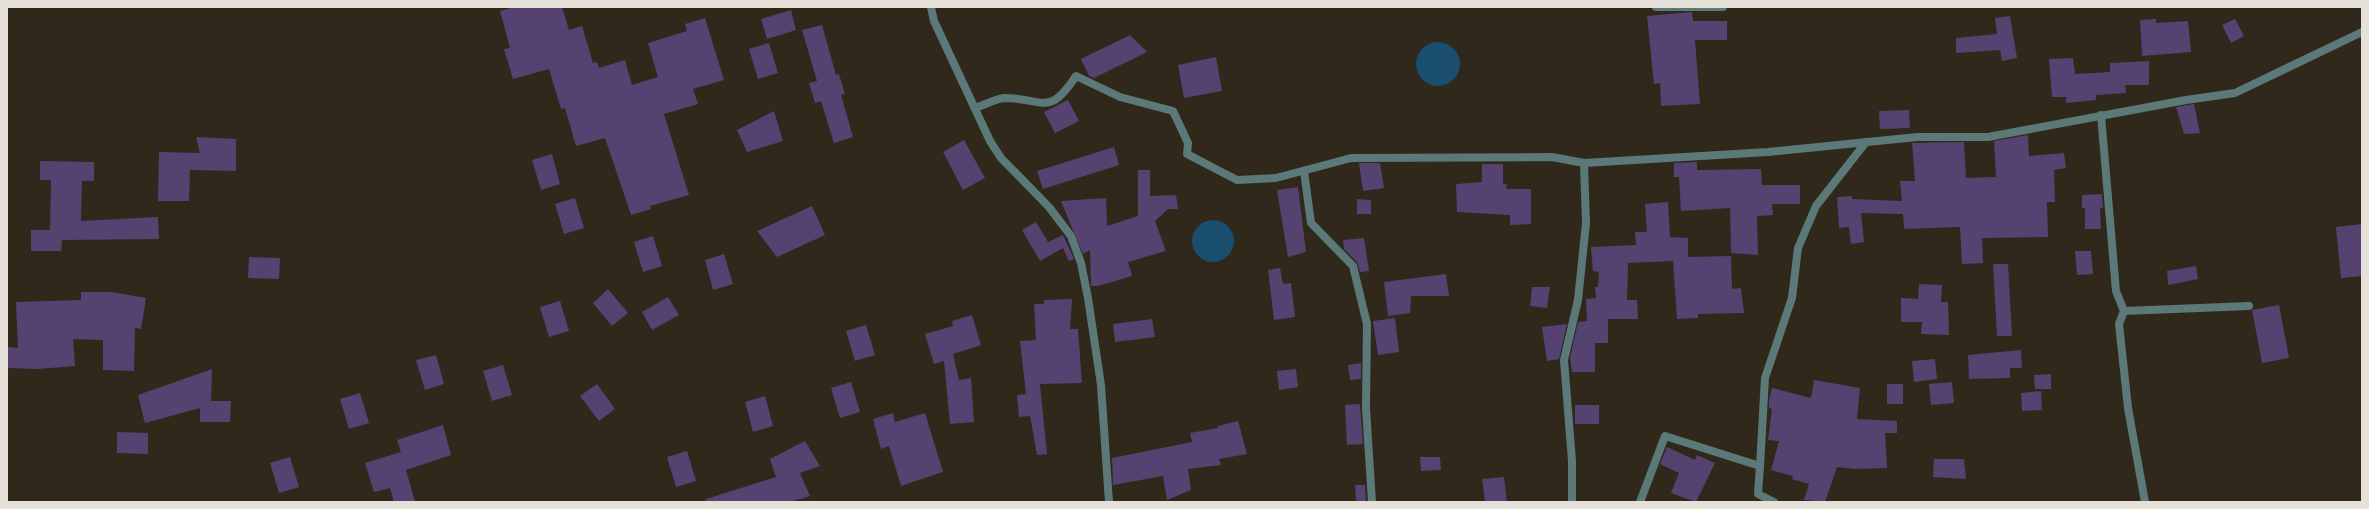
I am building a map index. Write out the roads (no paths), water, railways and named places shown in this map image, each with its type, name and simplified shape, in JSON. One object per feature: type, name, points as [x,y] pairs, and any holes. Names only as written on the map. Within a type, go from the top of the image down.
[{"type":"street","points":[[931,7],[934,21],[990,141],[1001,158],[1049,207],[1071,236],[1081,263],[1088,298],[1101,385],[1109,502]]},
{"type":"street","points":[[1656,7],[1723,7]]},
{"type":"street","points":[[975,108],[1003,98],[1047,104],[1063,96],[1076,76],[1120,97],[1173,111],[1188,143],[1187,154],[1237,180],[1276,178],[1351,158],[1552,157],[1584,163],[1768,152],[1917,137],[1988,137],[2101,115],[2235,93],[2362,32]]},
{"type":"street","points":[[2101,115],[2116,291],[2124,311],[2119,324],[2128,408],[2144,502]]},
{"type":"street","points":[[1774,502],[1758,494],[1765,378],[1792,298],[1798,248],[1816,206],[1866,142]]},
{"type":"street","points":[[1572,502],[1572,462],[1564,360],[1578,300],[1586,223],[1584,163]]},
{"type":"street","points":[[1304,171],[1311,223],[1353,266],[1367,324],[1366,408],[1372,502]]},
{"type":"street","points":[[2124,311],[2249,306]]},
{"type":"street","points":[[1640,502],[1665,436],[1760,466]]},
{"type":"water","points":[[1438,42],[1450,46],[1456,52],[1460,64],[1456,76],[1450,82],[1438,86],[1426,82],[1420,76],[1416,64],[1420,52],[1426,46]]},
{"type":"water","points":[[1213,220],[1228,226],[1234,241],[1228,256],[1213,262],[1198,256],[1192,241],[1198,226]]}]
